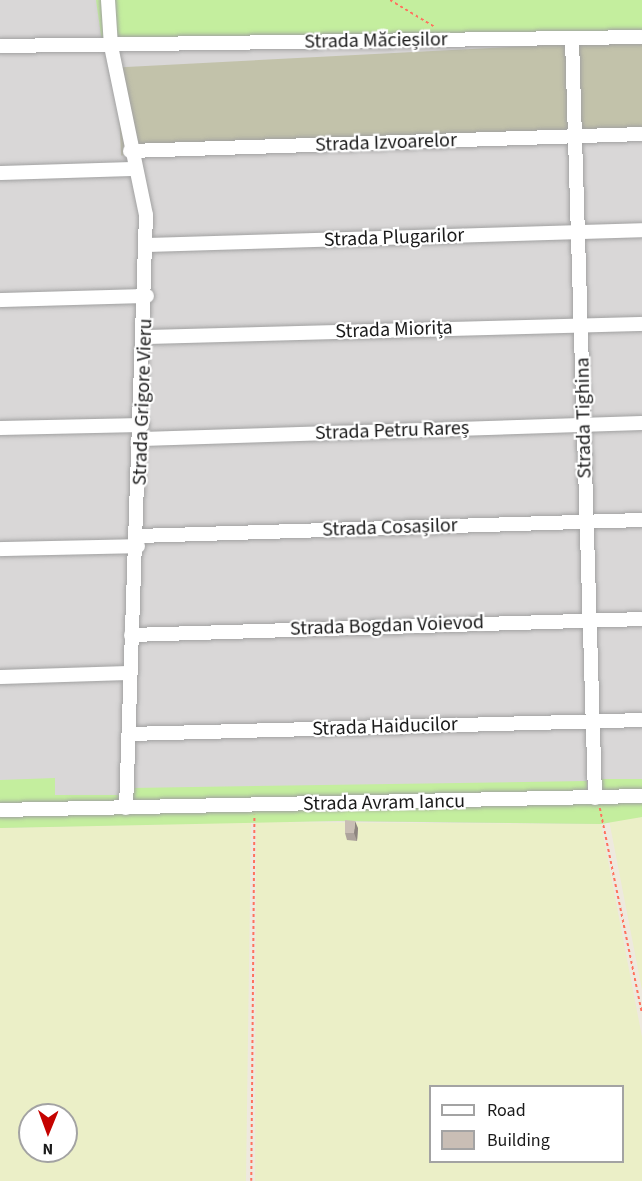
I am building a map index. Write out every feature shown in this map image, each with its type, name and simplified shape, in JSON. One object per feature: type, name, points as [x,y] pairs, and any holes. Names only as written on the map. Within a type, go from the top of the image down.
[{"type":"street","name":"Strada Grigore Vieru","points":[[108,0],[111,46],[130,151],[146,214],[147,296],[138,541],[129,674],[126,808]]},
{"type":"street","name":"Strada Măcieșilor","points":[[0,46],[642,37]]},
{"type":"street","name":"Strada Tighina","points":[[572,39],[580,232],[583,424],[595,798]]},
{"type":"street","name":"Strada Izvoarelor","points":[[130,151],[642,134]]},
{"type":"street","points":[[0,173],[134,170]]},
{"type":"street","name":"Strada Plugarilor","points":[[146,246],[642,230]]},
{"type":"street","points":[[0,300],[147,296]]},
{"type":"street","name":"Strada Miorița","points":[[145,338],[642,324]]},
{"type":"street","name":"Strada Petru Rareș","points":[[0,428],[142,432],[642,423]]},
{"type":"street","name":"Strada Cosașilor","points":[[0,549],[642,520]]},
{"type":"street","name":"Strada Bogdan Voievod","points":[[131,635],[642,619]]},
{"type":"street","points":[[0,677],[129,674]]},
{"type":"street","name":"Strada Haiducilor","points":[[129,734],[642,720]]},
{"type":"street","name":"Strada Avram Iancu","points":[[0,810],[642,796]]},
{"type":"path","points":[[390,0],[442,30]]},
{"type":"path","points":[[595,798],[606,823],[642,1013]]},
{"type":"path","points":[[251,1181],[254,806]]},
{"type":"shaded area","points":[[0,0],[642,0],[642,817],[601,824],[310,821],[0,828]]},
{"type":"shaded area","points":[[578,43],[642,43],[642,129],[578,129]]},
{"type":"shaded area","points":[[566,44],[571,132],[121,155],[117,68]]},
{"type":"shaded area","points":[[642,817],[642,990],[609,820]]},
{"type":"shaded area","points":[[251,822],[246,1181],[0,1181],[0,828]]},
{"type":"shaded area","points":[[256,822],[601,824],[642,1037],[642,1181],[255,1181]]},
{"type":"green space","points":[[96,0],[642,0],[642,32],[102,42]]},
{"type":"green space","points":[[55,778],[55,795],[121,795],[121,804],[0,807],[0,780]]},
{"type":"green space","points":[[601,779],[642,779],[642,791],[601,791]]},
{"type":"green space","points":[[587,781],[587,793],[130,803],[131,788]]},
{"type":"green space","points":[[642,801],[642,817],[601,824],[338,821],[0,828],[0,816]]},
{"type":"building","points":[[345,820],[355,821],[354,833],[345,833]]}]
